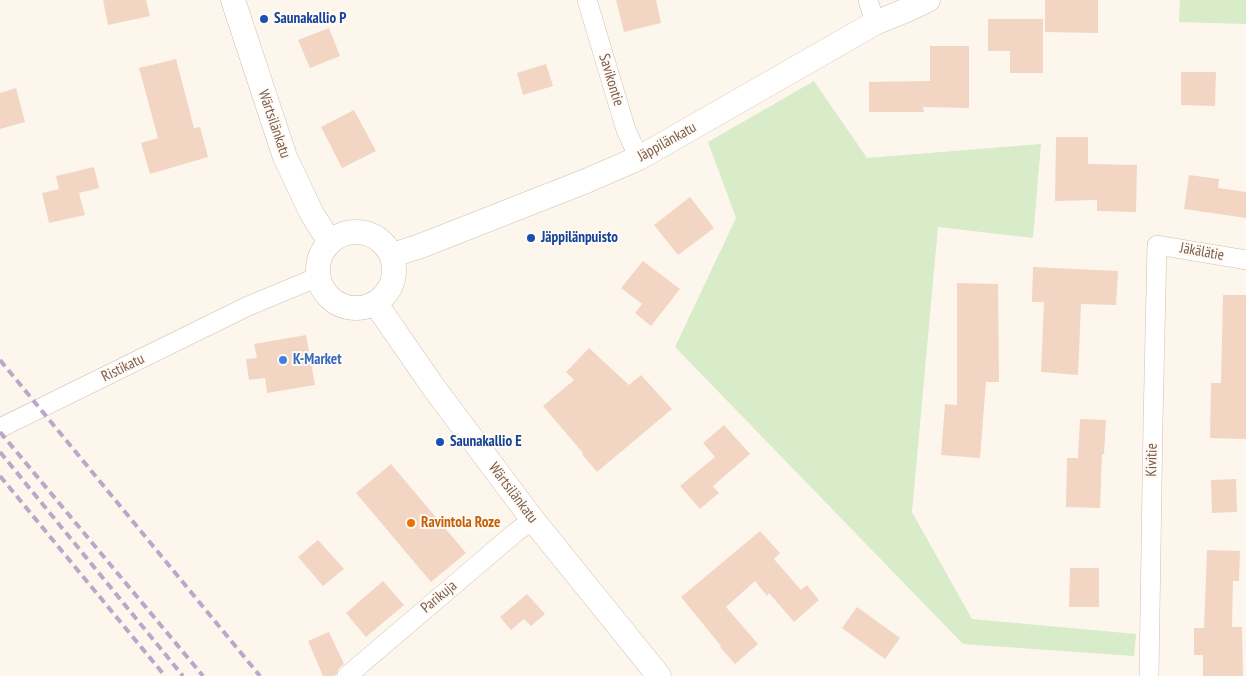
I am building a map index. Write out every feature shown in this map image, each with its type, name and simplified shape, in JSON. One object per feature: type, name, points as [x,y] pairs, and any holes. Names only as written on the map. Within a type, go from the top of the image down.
[{"type":"street","name":"Wärtsilänkatu","points":[[233,0],[285,157],[312,214],[330,242]]},
{"type":"street","name":"Savikontie","points":[[587,0],[626,130],[639,158]]},
{"type":"street","points":[[868,0],[875,23]]},
{"type":"street","name":"Jäppilänkatu","points":[[392,256],[639,158],[875,23],[928,0]]},
{"type":"street","points":[[364,232],[373,235],[381,240],[392,256],[395,266],[391,288],[376,304],[366,308],[356,309],[335,303],[327,296],[318,277],[319,258],[324,249],[337,236],[346,233],[364,232]]},
{"type":"street","name":"Jäkälätie","points":[[1158,245],[1246,260]]},
{"type":"street","name":"Kivitie","points":[[1149,676],[1158,245]]},
{"type":"street","name":"Ristikatu","points":[[0,428],[246,308],[318,277]]},
{"type":"street","name":"Wärtsilänkatu","points":[[376,304],[434,388],[533,520],[658,676]]},
{"type":"street","name":"Parikuja","points":[[347,676],[516,532],[533,520]]},
{"type":"green space","points":[[1180,0],[1246,0],[1246,24],[1179,22]]},
{"type":"green space","points":[[814,81],[867,158],[1041,144],[1033,238],[938,227],[912,512],[972,619],[1136,634],[1134,656],[963,644],[675,347],[736,218],[708,142]]},
{"type":"building","points":[[103,0],[146,0],[150,16],[108,25]]},
{"type":"building","points":[[616,0],[656,0],[661,23],[624,32]]},
{"type":"building","points":[[1045,0],[1098,0],[1098,33],[1045,32]]},
{"type":"building","points":[[988,19],[1043,19],[1043,73],[1010,73],[1010,51],[988,51]]},
{"type":"building","points":[[329,28],[340,56],[310,68],[298,40]]},
{"type":"building","points":[[930,46],[969,46],[969,108],[923,107],[924,112],[869,112],[869,82],[930,81]]},
{"type":"building","points":[[176,59],[194,128],[200,127],[208,157],[150,174],[141,143],[158,138],[139,68]]},
{"type":"building","points":[[546,64],[553,86],[523,95],[517,73]]},
{"type":"building","points":[[1181,72],[1216,72],[1215,106],[1181,105]]},
{"type":"building","points":[[16,88],[25,122],[0,129],[0,93]]},
{"type":"building","points":[[354,110],[376,151],[342,168],[321,127]]},
{"type":"building","points":[[1056,137],[1088,137],[1088,164],[1137,165],[1136,212],[1097,211],[1097,200],[1055,201]]},
{"type":"building","points":[[94,167],[99,188],[79,193],[85,215],[49,223],[42,193],[59,189],[56,176]]},
{"type":"building","points":[[1189,175],[1219,179],[1218,188],[1246,192],[1246,218],[1184,209]]},
{"type":"building","points":[[690,197],[714,228],[678,255],[654,225]]},
{"type":"building","points":[[643,261],[680,289],[651,326],[635,313],[642,304],[621,288]]},
{"type":"building","points":[[1033,267],[1118,271],[1116,305],[1081,304],[1078,375],[1041,372],[1044,302],[1032,302]]},
{"type":"building","points":[[957,283],[998,284],[999,382],[986,382],[980,458],[941,455],[945,404],[957,405]]},
{"type":"building","points":[[1223,295],[1246,295],[1246,439],[1210,438],[1211,383],[1221,383]]},
{"type":"building","points":[[306,335],[315,385],[267,393],[265,378],[249,380],[246,359],[257,358],[254,344]]},
{"type":"building","points":[[589,348],[629,385],[641,375],[672,409],[597,472],[543,406],[574,380],[566,372]]},
{"type":"building","points":[[1080,419],[1106,420],[1104,454],[1102,454],[1100,508],[1066,507],[1067,458],[1078,458]]},
{"type":"building","points":[[724,425],[750,454],[713,486],[719,493],[700,509],[680,486],[715,457],[703,443]]},
{"type":"building","name":"Ravintola Roze","points":[[391,464],[466,553],[431,582],[356,493]]},
{"type":"building","points":[[1236,479],[1237,512],[1212,513],[1211,480]]},
{"type":"building","points":[[760,531],[780,553],[774,559],[801,590],[807,585],[819,600],[794,622],[769,593],[767,596],[755,581],[726,607],[758,644],[735,664],[681,597]]},
{"type":"building","points":[[318,540],[344,569],[323,586],[298,557]]},
{"type":"building","points":[[1207,550],[1240,551],[1239,581],[1233,581],[1232,627],[1242,627],[1243,676],[1203,676],[1203,655],[1194,655],[1194,628],[1204,628]]},
{"type":"building","points":[[1070,568],[1099,568],[1099,607],[1069,607]]},
{"type":"building","points":[[383,581],[404,605],[366,637],[346,613]]},
{"type":"building","points":[[527,594],[545,614],[531,626],[524,619],[511,630],[500,617]]},
{"type":"building","points":[[857,607],[900,638],[885,659],[842,628]]},
{"type":"building","points":[[329,632],[344,664],[339,668],[336,675],[323,676],[308,641]]},
{"type":"railway","points":[[0,360],[260,676]]},
{"type":"railway","points":[[0,432],[203,676]]},
{"type":"railway","points":[[0,452],[183,676]]},
{"type":"railway","points":[[0,476],[165,676]]},
{"type":"place","name":"Saunakallio P","points":[[264,19]]},
{"type":"place","name":"Jäppilänpuisto","points":[[531,238]]},
{"type":"place","name":"K-Market","points":[[283,360]]},
{"type":"place","name":"Saunakallio E","points":[[440,442]]},
{"type":"place","name":"Ravintola Roze","points":[[411,523]]}]
